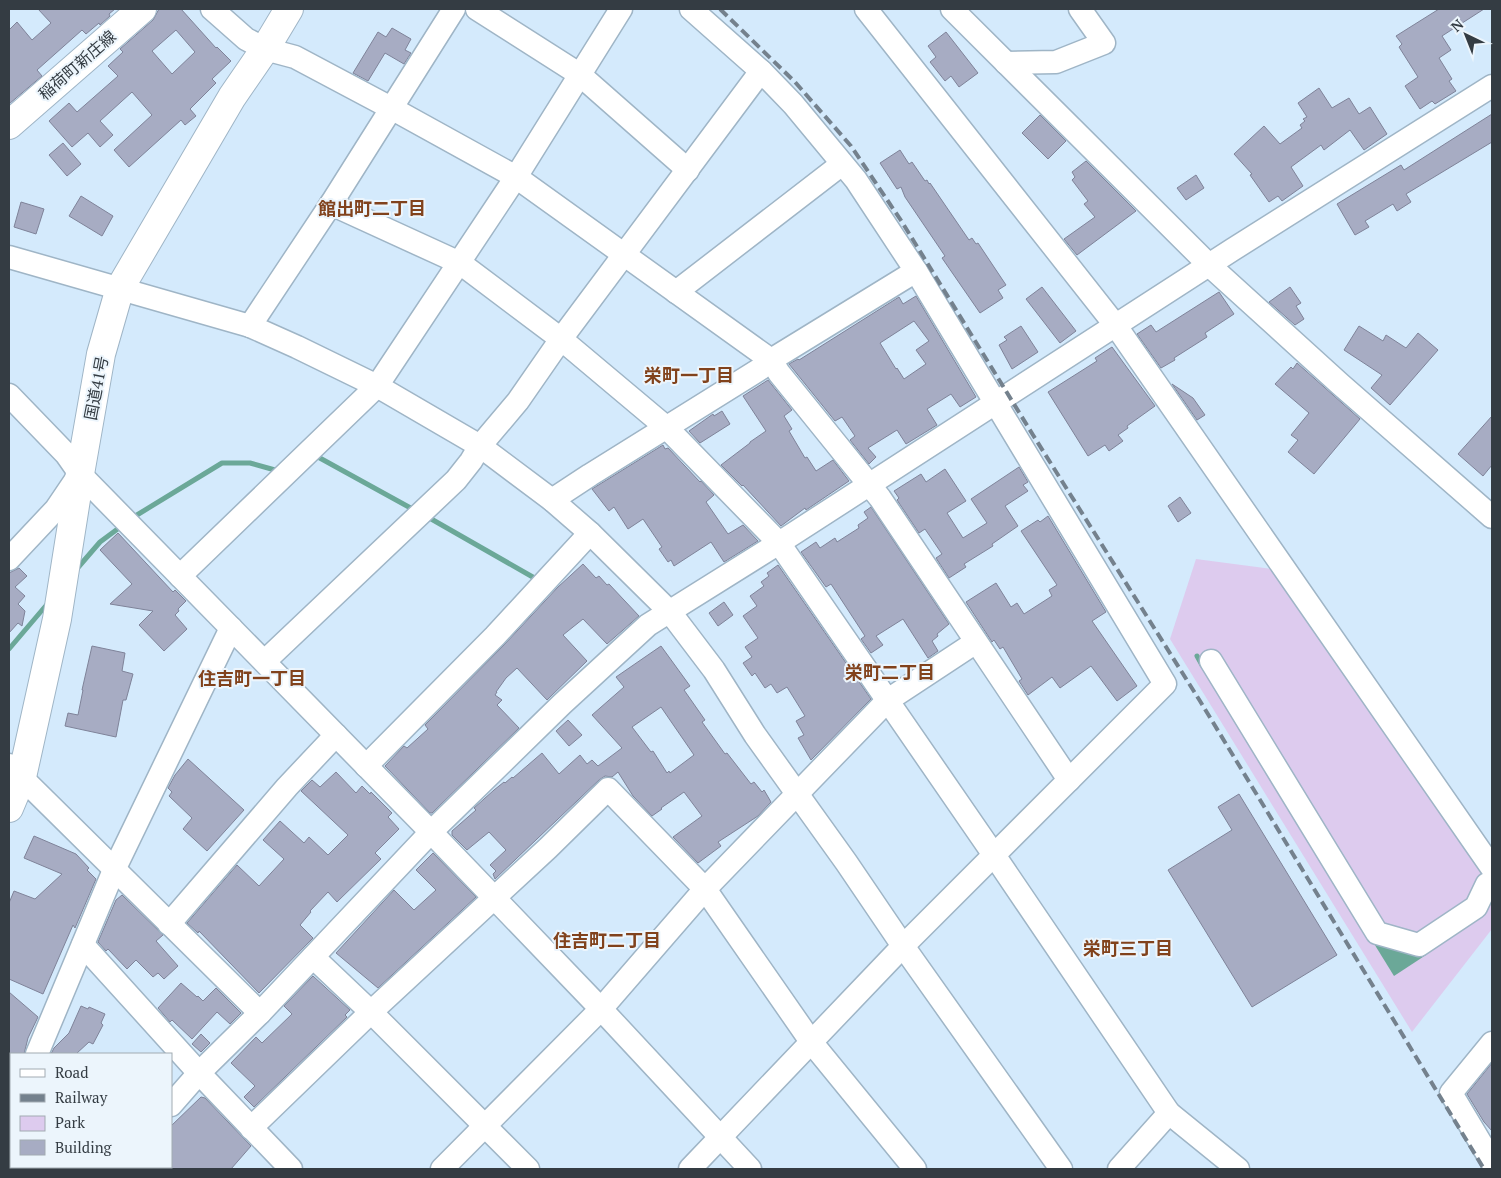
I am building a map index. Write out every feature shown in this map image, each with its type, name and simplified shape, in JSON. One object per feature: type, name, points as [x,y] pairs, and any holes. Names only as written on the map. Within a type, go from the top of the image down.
[{"type":"main road","name":"稲荷町新庄線","points":[[10,121],[142,9]]},
{"type":"main road","name":"国道41号","points":[[9,808],[15,771],[57,619],[80,474],[102,354],[120,288],[232,97],[289,9]]},
{"type":"street","points":[[212,9],[246,39],[265,48],[295,57],[516,177],[771,360],[779,373],[886,506],[1069,780]]},
{"type":"street","points":[[250,326],[331,204],[454,9]]},
{"type":"street","points":[[477,9],[579,74],[688,170]]},
{"type":"street","points":[[180,576],[377,386],[516,177],[621,9]]},
{"type":"street","points":[[690,1169],[903,946],[1165,684],[916,271],[856,180],[794,104],[761,71],[691,9]]},
{"type":"street","points":[[866,9],[1116,326],[1490,876],[1476,907],[1419,945],[1377,933],[1211,661]]},
{"type":"street","points":[[952,9],[1209,265],[1492,518]]},
{"type":"street","points":[[1006,63],[1056,62],[1104,44],[1080,9]]},
{"type":"street","points":[[265,661],[456,480],[480,446],[507,415],[561,339],[761,71]]},
{"type":"street","points":[[172,1104],[199,1073],[260,1013],[431,832],[562,704],[648,625],[1492,86]]},
{"type":"street","points":[[676,292],[842,164]]},
{"type":"street","points":[[331,204],[460,263],[561,339],[667,428],[779,543],[1169,1113],[1238,1169]]},
{"type":"street","points":[[9,257],[250,326],[377,386],[480,446],[552,500],[590,533],[670,612],[714,670],[755,735],[1060,1169]]},
{"type":"street","points":[[552,500],[760,369],[771,360],[916,271]]},
{"type":"street","points":[[9,395],[66,454],[80,474],[431,832],[601,1009],[750,1169]]},
{"type":"street","points":[[9,559],[56,509],[80,474]]},
{"type":"street","points":[[366,766],[495,636],[590,533]]},
{"type":"street","points":[[37,1053],[114,870],[231,628]]},
{"type":"street","points":[[442,1169],[601,1009],[704,889],[888,700],[976,642]]},
{"type":"street","points":[[169,924],[287,787],[336,735]]},
{"type":"street","points":[[15,771],[260,1013]]},
{"type":"street","points":[[251,1128],[608,789],[704,889],[812,1043],[915,1169]]},
{"type":"street","points":[[83,945],[251,1128],[277,1164]]},
{"type":"street","points":[[313,957],[371,1012],[528,1169]]},
{"type":"street","points":[[1492,1042],[1451,1093],[1492,1162]]},
{"type":"street","points":[[1119,1169],[1169,1113]]},
{"type":"green space","points":[[1196,559],[1280,570],[1492,880],[1492,929],[1412,1032],[1170,639]]},
{"type":"shaded area","points":[[1373,942],[1426,955],[1394,976]]},
{"type":"building","points":[[38,9],[115,9],[100,25],[99,23],[86,34],[82,30],[37,70],[42,76],[9,104],[9,30],[17,22],[32,40],[51,23]]},
{"type":"building","points":[[159,9],[181,9],[216,48],[231,61],[212,79],[216,83],[190,109],[196,116],[185,125],[181,120],[129,167],[114,150],[152,115],[132,92],[100,121],[113,135],[100,147],[88,133],[72,147],[49,121],[69,103],[77,112],[118,76],[108,66],[123,52],[120,49],[153,20]],"holes":[[[176,30],[195,52],[172,74],[152,51]]]},
{"type":"building","points":[[1439,9],[1484,9],[1442,36],[1451,50],[1439,58],[1452,79],[1449,81],[1456,91],[1435,104],[1432,101],[1420,109],[1405,86],[1418,77],[1399,47],[1402,44],[1396,36]]},
{"type":"building","points":[[392,28],[411,39],[405,50],[411,53],[404,64],[385,53],[368,81],[353,73],[378,32],[386,37]]},
{"type":"building","points":[[946,32],[978,73],[959,87],[951,76],[945,81],[930,62],[936,57],[928,46]]},
{"type":"building","points":[[1319,88],[1332,108],[1349,98],[1359,114],[1370,107],[1387,134],[1364,150],[1350,130],[1324,150],[1321,145],[1291,167],[1303,186],[1282,201],[1278,196],[1269,202],[1250,175],[1252,174],[1234,154],[1264,126],[1280,144],[1302,128],[1300,125],[1305,121],[1303,119],[1307,117],[1298,103]]},
{"type":"building","points":[[1492,114],[1492,142],[1406,194],[1411,202],[1397,211],[1393,204],[1365,221],[1369,227],[1355,235],[1337,204],[1401,165],[1404,170]]},
{"type":"building","points":[[1040,115],[1066,141],[1048,159],[1022,133]]},
{"type":"building","points":[[63,143],[81,164],[67,176],[49,155]]},
{"type":"building","points":[[900,150],[909,164],[912,162],[925,181],[927,180],[930,183],[969,240],[972,238],[976,244],[978,243],[1006,285],[998,290],[1003,298],[980,313],[942,258],[945,256],[905,197],[901,187],[897,189],[880,163]]},
{"type":"building","points":[[1086,161],[1136,211],[1077,255],[1064,239],[1095,217],[1084,204],[1088,201],[1072,180],[1075,177],[1072,172]]},
{"type":"building","points":[[1196,175],[1204,188],[1186,200],[1177,188]]},
{"type":"building","points":[[81,196],[113,216],[102,236],[69,216]]},
{"type":"building","points":[[21,202],[44,209],[36,234],[14,227]]},
{"type":"building","points":[[1042,287],[1076,331],[1060,343],[1026,299]]},
{"type":"building","points":[[1290,287],[1301,303],[1296,306],[1304,319],[1295,325],[1269,302]]},
{"type":"building","points":[[1219,292],[1234,314],[1205,333],[1207,337],[1161,368],[1137,334],[1151,325],[1156,332]]},
{"type":"building","points":[[916,296],[976,397],[960,407],[951,394],[927,409],[937,425],[906,444],[897,430],[868,448],[876,457],[869,464],[850,440],[855,436],[842,417],[835,421],[789,364],[799,360],[899,297],[903,304]],"holes":[[[914,321],[929,341],[916,350],[926,364],[904,379],[880,343]]]},
{"type":"building","points":[[1021,326],[1038,352],[1012,369],[999,345],[1007,340],[1004,337]]},
{"type":"building","points":[[1359,326],[1383,341],[1386,335],[1406,348],[1418,333],[1438,350],[1390,405],[1371,388],[1382,375],[1344,350]]},
{"type":"building","points":[[1112,347],[1155,406],[1127,426],[1128,428],[1118,435],[1123,441],[1109,451],[1105,445],[1088,456],[1048,392],[1097,361],[1095,358]]},
{"type":"building","points":[[1297,363],[1360,419],[1314,474],[1288,452],[1298,440],[1291,435],[1309,413],[1275,384],[1291,367],[1293,369]]},
{"type":"building","points":[[768,380],[792,410],[784,416],[792,429],[789,431],[805,458],[807,457],[816,471],[833,460],[849,481],[806,510],[805,508],[781,526],[743,485],[721,465],[766,431],[743,396]]},
{"type":"building","points":[[1172,384],[1193,398],[1205,415],[1197,420]]},
{"type":"building","points":[[722,411],[730,424],[700,443],[689,431],[713,414],[714,416]]},
{"type":"building","points":[[1492,416],[1492,465],[1483,476],[1458,454]]},
{"type":"building","points":[[663,445],[714,495],[706,502],[728,534],[743,525],[758,541],[724,562],[711,542],[674,566],[671,560],[668,562],[659,549],[662,547],[643,519],[628,529],[614,507],[609,511],[592,489]]},
{"type":"building","points":[[1019,467],[1028,482],[1023,485],[1028,491],[1005,506],[1018,526],[992,544],[993,546],[964,564],[966,567],[949,578],[936,558],[942,554],[925,529],[919,533],[897,500],[899,498],[894,491],[921,474],[926,482],[945,469],[966,501],[947,513],[963,538],[987,523],[971,499]]},
{"type":"building","points":[[1180,497],[1191,513],[1178,522],[1168,506]]},
{"type":"building","points":[[871,507],[949,624],[932,641],[938,651],[928,658],[903,619],[876,636],[883,645],[871,653],[861,639],[865,636],[831,584],[826,587],[801,552],[816,542],[820,548],[835,538],[837,542],[859,528],[858,525],[868,518],[864,512]]},
{"type":"building","points":[[1048,516],[1106,612],[1092,621],[1137,686],[1117,701],[1091,666],[1060,688],[1052,677],[1028,695],[1019,681],[1022,679],[1003,647],[1000,649],[994,640],[992,642],[966,602],[996,583],[1011,607],[1017,603],[1024,614],[1052,596],[1049,590],[1057,585],[1021,531]]},
{"type":"building","points":[[118,533],[173,592],[175,590],[186,601],[175,615],[187,629],[164,651],[139,625],[153,611],[110,604],[132,584],[100,550]]},
{"type":"building","points":[[583,564],[596,578],[599,576],[607,585],[609,584],[639,616],[607,644],[583,619],[563,635],[587,661],[547,700],[517,668],[506,678],[495,695],[502,700],[497,705],[519,728],[430,813],[385,766],[404,746],[407,748],[428,729],[425,725],[558,587]]},
{"type":"building","points":[[778,565],[871,699],[811,760],[798,738],[804,735],[796,721],[805,716],[787,687],[777,693],[771,684],[765,688],[755,673],[752,676],[743,663],[752,657],[745,647],[758,638],[743,616],[757,606],[750,596],[764,586],[761,582],[769,576],[767,573]]},
{"type":"building","points":[[19,568],[27,576],[15,587],[25,596],[18,604],[25,611],[22,626],[18,623],[9,633],[9,573]]},
{"type":"building","points":[[724,602],[733,615],[718,626],[709,613]]},
{"type":"building","points":[[92,646],[125,653],[122,671],[133,674],[126,700],[123,700],[116,737],[65,726],[68,713],[78,715]]},
{"type":"building","points":[[661,646],[690,686],[684,690],[705,720],[702,722],[725,754],[727,753],[751,784],[754,782],[762,792],[764,790],[771,802],[758,816],[718,842],[721,846],[698,863],[673,837],[702,816],[684,792],[652,816],[633,796],[618,772],[612,777],[605,776],[599,780],[495,879],[493,874],[496,871],[490,865],[506,850],[489,832],[467,850],[452,835],[452,831],[476,810],[474,808],[494,790],[513,778],[542,753],[559,774],[580,755],[587,764],[592,760],[598,766],[622,748],[592,715],[624,687],[616,677]],"holes":[[[661,707],[694,755],[670,773],[669,771],[667,773],[653,751],[651,752],[632,727]]]},
{"type":"building","points":[[568,720],[582,735],[569,746],[556,731]]},
{"type":"building","points":[[188,759],[244,810],[207,851],[183,829],[192,818],[169,796],[172,792],[168,788],[175,775]]},
{"type":"building","points":[[336,772],[356,793],[362,786],[370,794],[371,792],[392,813],[388,817],[399,829],[375,853],[381,859],[337,902],[328,892],[310,911],[300,925],[313,938],[259,993],[199,931],[198,933],[187,923],[237,865],[259,886],[284,859],[263,840],[280,821],[304,843],[309,837],[328,855],[348,835],[301,791],[312,780],[320,787]]},
{"type":"building","points":[[1239,794],[1337,955],[1252,1007],[1168,870],[1232,830],[1218,807]]},
{"type":"building","points":[[34,836],[76,854],[96,879],[75,928],[73,925],[43,994],[9,979],[9,903],[14,891],[35,899],[62,874],[24,858]]},
{"type":"building","points":[[433,853],[476,897],[378,988],[336,953],[394,890],[414,910],[436,890],[416,870]]},
{"type":"building","points":[[122,895],[163,935],[156,941],[178,966],[164,979],[158,973],[153,977],[136,960],[127,969],[108,949],[106,951],[98,942],[116,900]]},
{"type":"building","points":[[313,976],[350,1010],[345,1015],[347,1017],[254,1107],[244,1097],[255,1086],[231,1063],[256,1037],[262,1043],[292,1014],[284,1006]]},
{"type":"building","points":[[181,983],[203,1001],[216,988],[241,1013],[230,1024],[217,1012],[192,1039],[172,1020],[170,1022],[158,1008]]},
{"type":"building","points":[[9,992],[38,1017],[28,1038],[24,1053],[10,1053],[9,1065]]},
{"type":"building","points":[[81,1006],[88,1009],[89,1007],[105,1014],[101,1023],[103,1025],[93,1044],[89,1042],[77,1053],[52,1053],[69,1033]]},
{"type":"building","points":[[201,1034],[210,1043],[201,1052],[192,1044]]},
{"type":"building","points":[[1492,1063],[1492,1131],[1484,1122],[1467,1094]]},
{"type":"building","points":[[201,1097],[205,1098],[251,1146],[231,1169],[171,1169],[172,1125]]},
{"type":"waterway","points":[[314,458],[318,457],[416,511]]},
{"type":"waterway","points":[[132,518],[222,463],[250,463],[275,470],[279,469]]},
{"type":"waterway","points":[[426,516],[538,580]]},
{"type":"waterway","points":[[75,571],[100,542],[123,525]]},
{"type":"waterway","points":[[9,649],[49,602]]},
{"type":"waterway","points":[[1197,656],[1202,665]]},
{"type":"railway","points":[[720,9],[795,82],[851,146],[902,222],[1200,701],[1484,1169]]},
{"type":"district","name":"館出町二丁目","points":[[372,208]]},
{"type":"district","name":"栄町一丁目","points":[[689,375]]},
{"type":"district","name":"栄町二丁目","points":[[890,672]]},
{"type":"district","name":"住吉町一丁目","points":[[252,678]]},
{"type":"district","name":"住吉町二丁目","points":[[607,940]]},
{"type":"district","name":"栄町三丁目","points":[[1128,948]]}]
